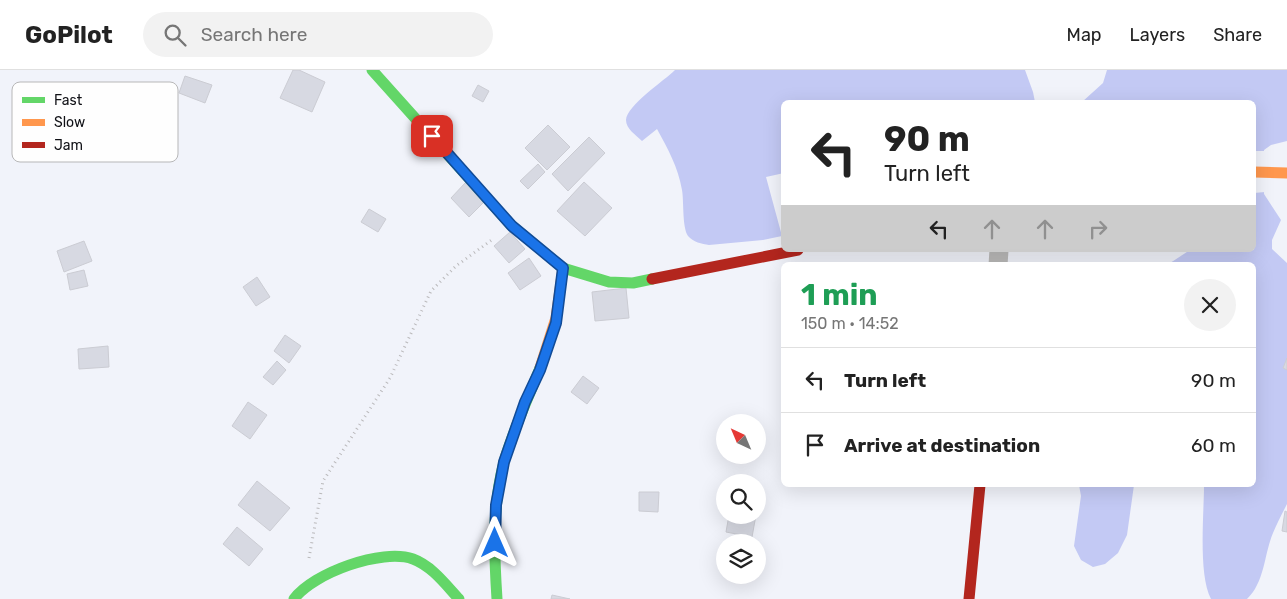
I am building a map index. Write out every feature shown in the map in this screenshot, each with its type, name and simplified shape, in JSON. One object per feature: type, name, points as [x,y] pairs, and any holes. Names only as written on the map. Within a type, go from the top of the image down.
[{"type":"street","points":[[372,70],[512,226],[563,268],[609,282],[633,283],[790,252]]},
{"type":"street","points":[[1259,172],[1287,173]]},
{"type":"street","points":[[498,599],[494,531],[500,479],[519,419],[540,370],[556,323],[563,268]]},
{"type":"street","points":[[969,599],[980,487]]},
{"type":"street","points":[[294,599],[302,588],[329,575],[375,558],[403,556],[422,564],[438,577],[459,599]]},
{"type":"path","points":[[302,588],[323,481],[390,378],[431,291],[456,266],[512,226]]},
{"type":"water","points":[[675,70],[1025,70],[1035,100],[781,100],[781,174],[766,177],[781,236],[763,240],[709,245],[692,240],[686,232],[683,195],[678,174],[657,129],[642,141],[626,123],[628,114],[633,107]]},
{"type":"water","points":[[1107,70],[1287,70],[1287,141],[1271,145],[1264,150],[1264,194],[1281,220],[1272,240],[1272,249],[1287,263],[1287,504],[1270,541],[1261,576],[1247,599],[1211,599],[1204,575],[1203,560],[1204,487],[1256,487],[1256,262],[1172,262],[1187,252],[1256,252],[1256,100],[1084,100],[1103,83]]},
{"type":"water","points":[[1079,487],[1134,487],[1127,535],[1118,553],[1105,564],[1093,567],[1081,560],[1074,546],[1081,496]]},
{"type":"pier","points":[[1256,151],[1265,151],[1265,192],[1256,193]]},
{"type":"building","points":[[293,70],[299,70],[325,82],[312,112],[280,98]]},
{"type":"building","points":[[185,76],[212,85],[205,103],[179,93]]},
{"type":"building","points":[[478,85],[489,91],[483,102],[472,96]]},
{"type":"building","points":[[548,125],[570,147],[547,170],[525,148]]},
{"type":"building","points":[[589,137],[605,153],[568,191],[552,174]]},
{"type":"building","points":[[538,164],[545,172],[528,189],[520,181]]},
{"type":"building","points":[[466,182],[485,201],[469,217],[451,198]]},
{"type":"building","points":[[584,182],[612,208],[585,236],[557,211]]},
{"type":"building","points":[[369,209],[386,219],[378,232],[361,222]]},
{"type":"building","points":[[510,232],[525,249],[509,263],[494,246]]},
{"type":"building","points":[[84,241],[92,261],[64,272],[57,251]]},
{"type":"building","points":[[529,258],[541,276],[520,290],[508,273]]},
{"type":"building","points":[[84,270],[88,286],[70,290],[67,274]]},
{"type":"building","points":[[257,277],[270,297],[256,306],[243,287]]},
{"type":"building","points":[[626,288],[629,318],[595,321],[592,292]]},
{"type":"building","points":[[285,335],[301,346],[289,363],[274,351]]},
{"type":"building","points":[[108,346],[109,367],[79,369],[78,349]]},
{"type":"building","points":[[1287,358],[1287,370],[1283,368]]},
{"type":"building","points":[[277,361],[286,370],[273,385],[263,377]]},
{"type":"building","points":[[583,376],[599,388],[587,404],[571,392]]},
{"type":"building","points":[[248,402],[267,415],[250,439],[232,426]]},
{"type":"building","points":[[257,481],[290,508],[270,531],[238,505]]},
{"type":"building","points":[[639,492],[659,492],[658,512],[639,511]]},
{"type":"building","points":[[1285,511],[1287,512],[1287,532],[1282,531]]},
{"type":"building","points":[[727,524],[754,524],[753,534],[726,532]]},
{"type":"building","points":[[237,527],[263,549],[249,566],[223,544]]},
{"type":"building","points":[[552,595],[570,599],[551,599]]},
{"type":"traffic: fast","points":[[372,70],[511,225],[563,268],[609,282],[633,283],[652,279]]},
{"type":"traffic: fast","points":[[497,599],[495,530],[500,479],[512,438],[540,368]]},
{"type":"traffic: fast","points":[[294,599],[303,589],[316,580],[349,565],[367,560],[400,556],[413,559],[426,566],[459,599]]},
{"type":"traffic: slow","points":[[1256,172],[1287,173]]},
{"type":"traffic: slow","points":[[540,368],[556,318],[563,268]]},
{"type":"traffic: jam","points":[[652,279],[788,252]]},
{"type":"traffic: jam","points":[[969,599],[980,487]]},
{"type":"route","points":[[432,136],[512,226],[563,268],[556,323],[504,462],[496,505],[495,543]]}]
